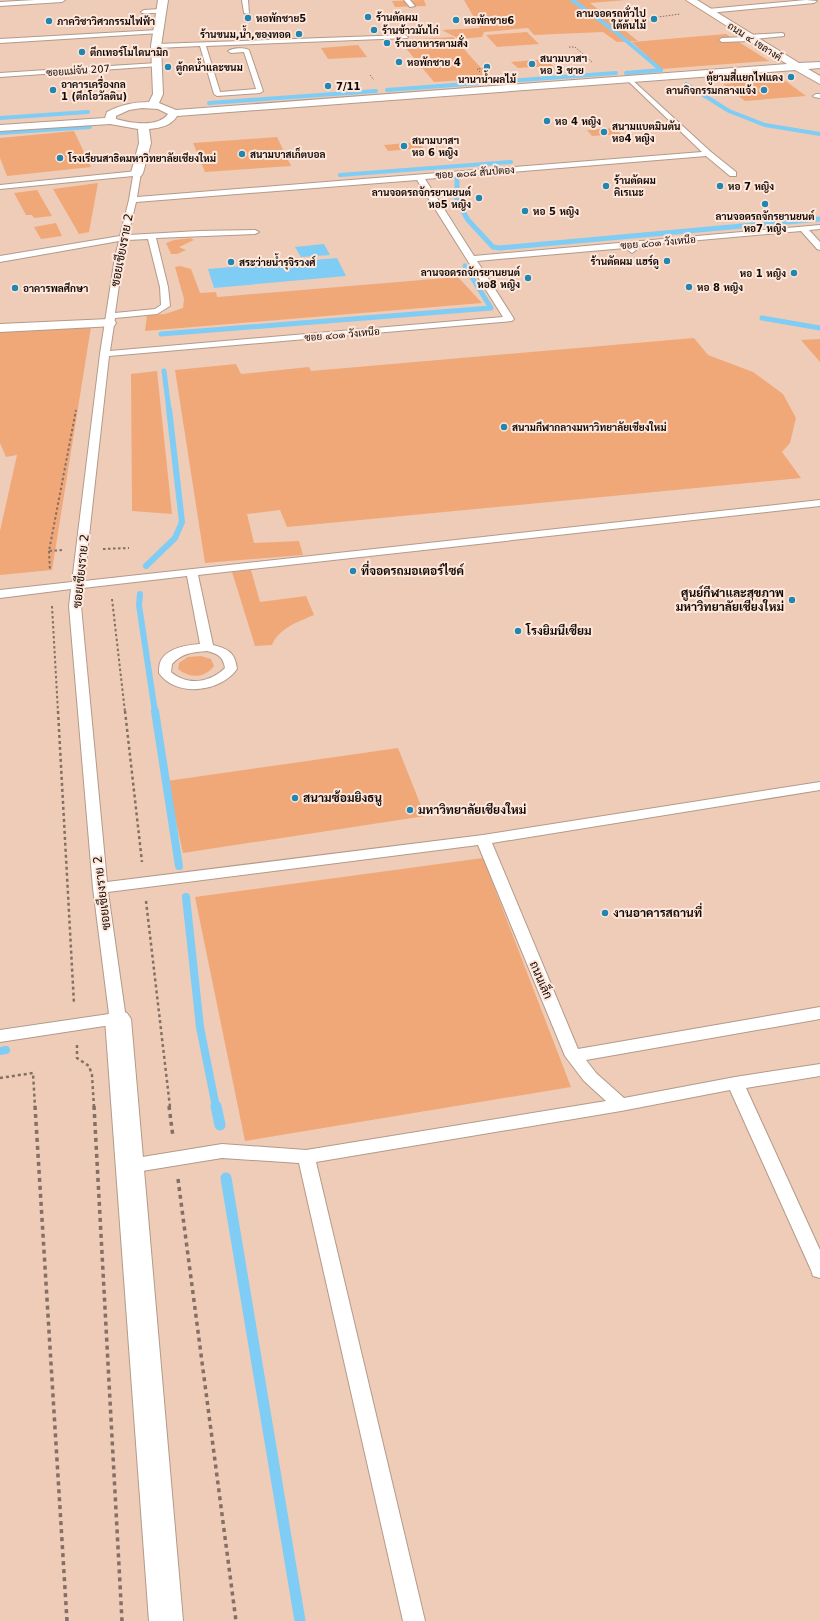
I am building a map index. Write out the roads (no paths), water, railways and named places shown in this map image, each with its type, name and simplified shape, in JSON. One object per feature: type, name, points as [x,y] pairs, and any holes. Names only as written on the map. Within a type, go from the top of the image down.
[{"type":"street","points":[[152,106],[158,94],[156,46],[163,0]]},
{"type":"street","name":"ถนน ๔ เขลางค์","points":[[749,38],[797,68]]},
{"type":"street","points":[[797,68],[820,65]]},
{"type":"street","points":[[629,79],[769,69]]},
{"type":"street","points":[[422,92],[542,86]]},
{"type":"street","points":[[0,128],[110,117],[119,109],[134,106],[152,106],[167,109],[174,113],[330,103]]},
{"type":"street","points":[[0,121],[110,117],[120,124],[143,126],[168,120],[173,117],[174,113]]},
{"type":"street","name":"ซอยเชียงราย 2","points":[[136,173],[145,143],[143,126]]},
{"type":"street","points":[[0,328],[110,319]]},
{"type":"street","points":[[118,1023],[135,1165],[180,1621]]},
{"type":"street","points":[[135,1165],[166,1621]]},
{"type":"lane","points":[[0,4],[62,0]]},
{"type":"lane","points":[[245,0],[247,13]]},
{"type":"lane","points":[[407,0],[412,6]]},
{"type":"lane","points":[[692,0],[749,38]]},
{"type":"lane","points":[[708,11],[814,1]]},
{"type":"lane","points":[[144,12],[161,11]]},
{"type":"lane","points":[[721,19],[736,17]]},
{"type":"lane","points":[[0,41],[158,32]]},
{"type":"lane","points":[[722,40],[782,35]]},
{"type":"lane","points":[[156,46],[405,37]]},
{"type":"lane","points":[[203,45],[208,52],[217,94],[260,92],[246,50],[225,51]]},
{"type":"lane","name":"ซอยแม่จัน 207","points":[[0,75],[157,65]]},
{"type":"lane","points":[[644,78],[797,68],[820,81]]},
{"type":"lane","points":[[9,74],[10,83]]},
{"type":"lane","points":[[542,86],[629,79],[708,154],[733,174]]},
{"type":"lane","points":[[330,103],[422,92]]},
{"type":"lane","points":[[557,158],[563,165],[708,154]]},
{"type":"lane","name":"ซอย ๑๐๘ สันป่ตอง","points":[[133,200],[563,165]]},
{"type":"lane","points":[[0,187],[136,173]]},
{"type":"lane","name":"ซอยเชียงราย 2","points":[[118,1023],[100,888],[75,606],[83,550],[105,354],[124,238],[133,200],[136,173]]},
{"type":"lane","name":"ซอย ๔๐๑ วังเหนึอ","points":[[105,354],[509,319],[419,176]]},
{"type":"lane","points":[[629,248],[820,227]]},
{"type":"lane","name":"ซอย ๔๐๑ วังเหนึอ","points":[[472,258],[629,248],[820,227]]},
{"type":"lane","points":[[802,229],[820,247]]},
{"type":"lane","points":[[0,259],[124,238],[255,232]]},
{"type":"lane","points":[[110,319],[157,311],[166,306],[164,288],[151,236]]},
{"type":"lane","points":[[0,594],[820,503]]},
{"type":"lane","points":[[192,572],[206,647]]},
{"type":"lane","points":[[206,647],[222,651],[230,659],[231,669],[222,678],[207,684],[190,685],[174,681],[165,672],[166,663],[174,654],[189,648],[206,647]]},
{"type":"lane","points":[[100,888],[483,840],[820,786]]},
{"type":"lane","name":"ถนนเล็ก","points":[[483,840],[573,1056],[590,1077],[621,1105]]},
{"type":"lane","points":[[573,1056],[820,1013]]},
{"type":"lane","points":[[0,1036],[76,1025],[118,1023]]},
{"type":"lane","points":[[135,1165],[222,1151],[306,1157],[621,1105],[736,1083],[820,1070]]},
{"type":"lane","points":[[736,1083],[820,1270]]},
{"type":"lane","points":[[306,1157],[414,1621]]},
{"type":"water","points":[[324,244],[330,255],[301,257],[295,247]]},
{"type":"water","points":[[337,258],[346,276],[214,288],[208,269]]},
{"type":"waterway","points":[[572,0],[616,32],[661,70],[626,73]]},
{"type":"waterway","points":[[387,90],[616,73]]},
{"type":"waterway","points":[[686,84],[729,111],[765,125],[820,134]]},
{"type":"waterway","points":[[209,103],[376,91]]},
{"type":"waterway","points":[[0,118],[88,112]]},
{"type":"waterway","points":[[0,133],[90,127]]},
{"type":"waterway","points":[[340,175],[511,162]]},
{"type":"waterway","points":[[457,179],[457,201],[468,220],[493,247],[500,248],[820,219]]},
{"type":"waterway","points":[[161,334],[491,308],[465,266]]},
{"type":"waterway","points":[[762,318],[820,328]]},
{"type":"waterway","points":[[164,371],[169,410]]},
{"type":"waterway","points":[[146,566],[175,538],[182,522],[169,409]]},
{"type":"waterway","points":[[140,594],[139,605],[155,712]]},
{"type":"waterway","points":[[155,711],[179,866]]},
{"type":"waterway","points":[[186,897],[200,1027],[216,1107]]},
{"type":"waterway","points":[[0,1051],[6,1050]]},
{"type":"waterway","points":[[216,1106],[220,1125]]},
{"type":"waterway","points":[[226,1178],[300,1621]]},
{"type":"place","name":"ร้านตัดผม","points":[[368,17]]},
{"type":"place","name":"หอพักชาย5","points":[[248,18]]},
{"type":"place","name":"ลานจอดรถทั่วไป ใต้ต้นไม้","points":[[654,19]]},
{"type":"place","name":"หอพักชาย6","points":[[456,20]]},
{"type":"place","name":"ภาควิชาวิศวกรรมไฟฟ้า","points":[[49,21]]},
{"type":"place","name":"ร้านข้าวมันไก่","points":[[374,30]]},
{"type":"place","name":"ร้านขนม,น้ำ,ของทอด","points":[[299,34]]},
{"type":"place","name":"ร้านอาหารตามสั่ง","points":[[387,43]]},
{"type":"place","name":"ตึกเทอร์โมไดนามิก","points":[[82,52]]},
{"type":"place","name":"หอพักชาย 4","points":[[399,62]]},
{"type":"place","name":"สนามบาสฯ หอ 3 ชาย","points":[[532,64]]},
{"type":"place","name":"ตู้กดน้ำและขนม","points":[[168,67]]},
{"type":"place","name":"นานาน้ำผลไม้","points":[[487,67]]},
{"type":"place","name":"ตู้ยามสี่แยกไฟแดง","points":[[791,77]]},
{"type":"place","name":"7/11","points":[[328,86]]},
{"type":"place","name":"อาคารเครื่องกล 1 (ตึกโอวัลติน)","points":[[53,90]]},
{"type":"place","name":"ลานกิจกรรมกลางแจ้ง","points":[[764,90]]},
{"type":"place","name":"หอ 4 หญิง","points":[[547,121]]},
{"type":"place","name":"สนามแบตมินตัน หอ4 หญิง","points":[[604,132]]},
{"type":"place","name":"สนามบาสฯ หอ 6 หญิง","points":[[404,146]]},
{"type":"place","name":"สนามบาสเก็ตบอล","points":[[242,154]]},
{"type":"place","name":"โรงเรียนสาธิตมหาวิทยาลัยเชียงใหม่","points":[[60,158]]},
{"type":"place","name":"ร้านตัดผม คิเรเนะ","points":[[606,186]]},
{"type":"place","name":"หอ 7 หญิง","points":[[720,186]]},
{"type":"place","name":"ลานจอดรถจักรยานยนต์ หอ5 หญิง","points":[[479,198]]},
{"type":"place","name":"ลานจอดรถจักรยานยนต์ หอ7 หญิง","points":[[765,204]]},
{"type":"place","name":"หอ 5 หญิง","points":[[525,211]]},
{"type":"place","name":"ร้านตัดผม แฮร์ดู","points":[[667,261]]},
{"type":"place","name":"สระว่ายน้ำรุจิรวงศ์","points":[[231,262]]},
{"type":"place","name":"หอ 1 หญิง","points":[[794,273]]},
{"type":"place","name":"ลานจอดรถจักรยานยนต์ หอ8 หญิง","points":[[528,278]]},
{"type":"place","name":"หอ 8 หญิง","points":[[689,287]]},
{"type":"place","name":"อาคารพลศึกษา","points":[[15,288]]},
{"type":"place","name":"สนามกีฬากลางมหาวิทยาลัยเชียงใหม่","points":[[504,427]]},
{"type":"place","name":"ที่จอดรถมอเตอร์ไซค์","points":[[353,571]]},
{"type":"place","name":"ศูนย์กีฬาและสุขภาพ มหาวิทยาลัยเชียงใหม่","points":[[792,600]]},
{"type":"place","name":"โรงยิมนีเซียม","points":[[518,631]]},
{"type":"place","name":"สนามซ้อมยิงธนู","points":[[295,798]]},
{"type":"place","name":"มหาวิทยาลัยเชียงใหม่","points":[[410,810]]},
{"type":"place","name":"งานอาคารสถานที่","points":[[605,913]]}]
